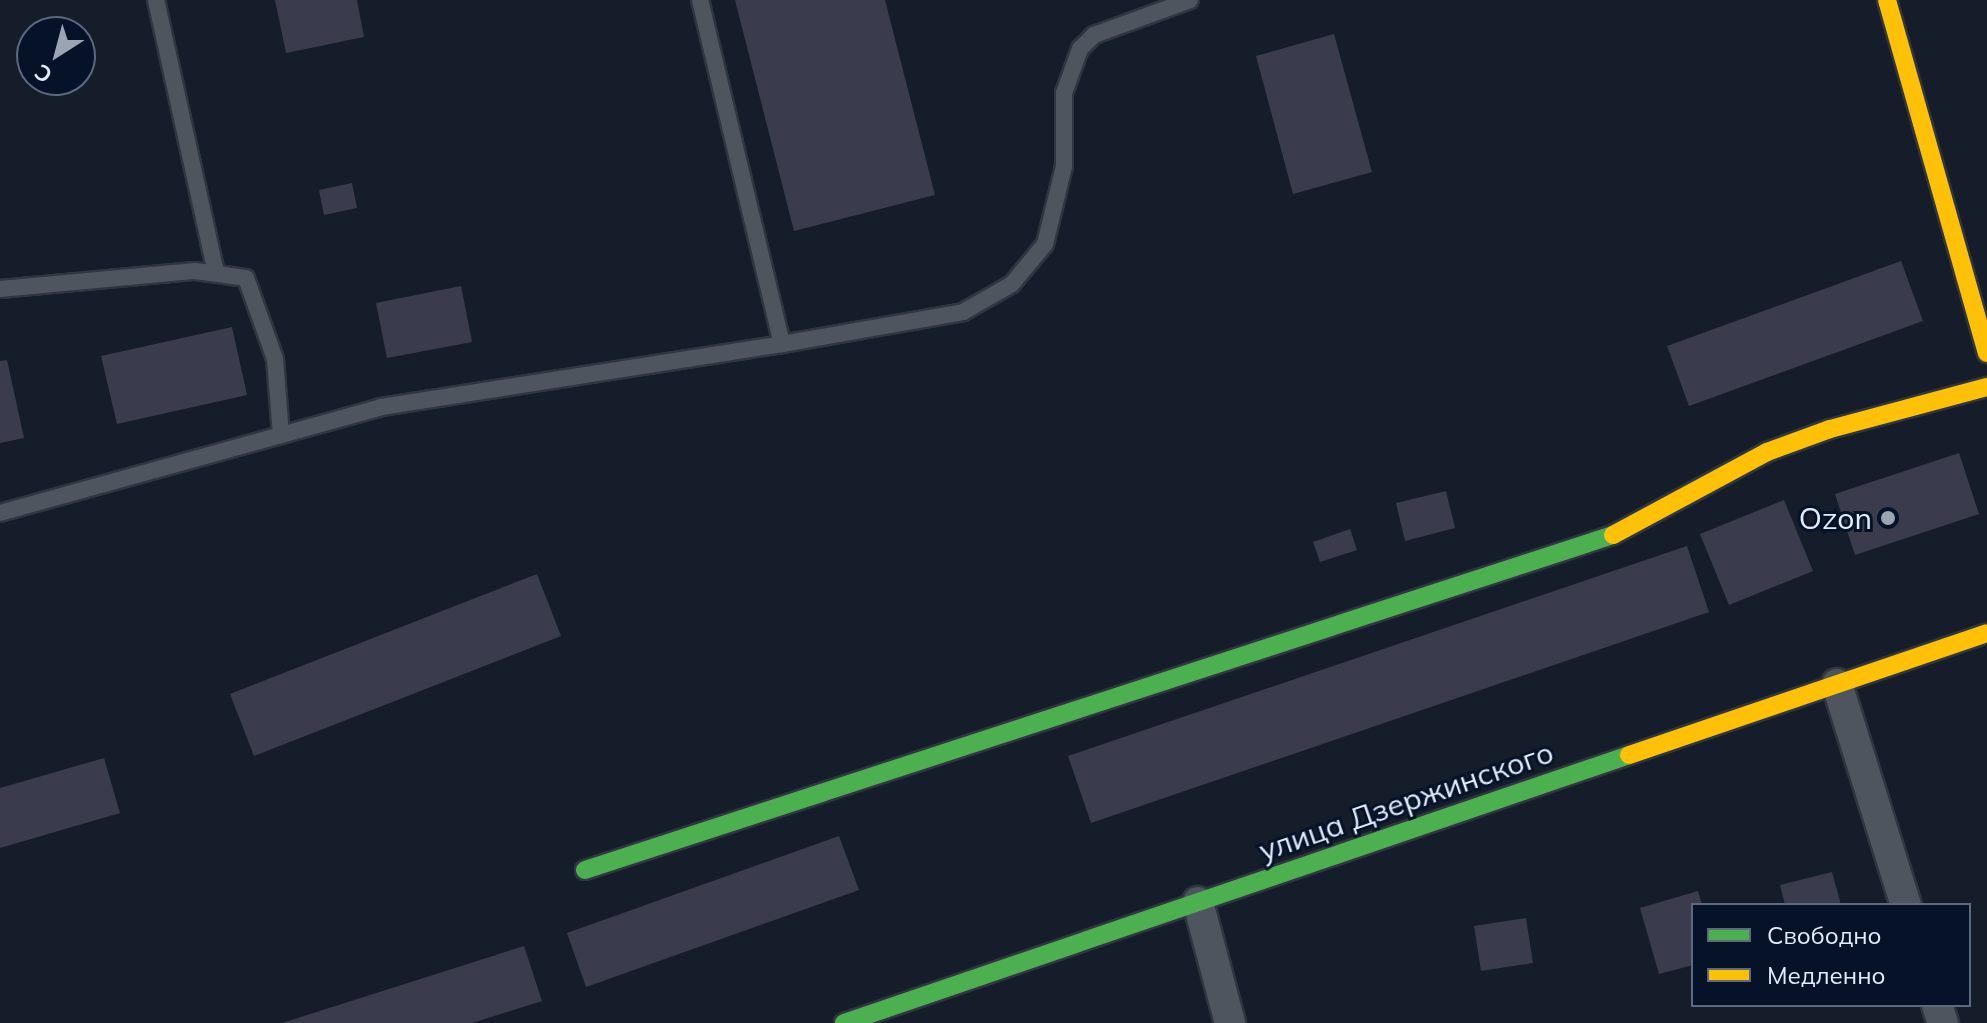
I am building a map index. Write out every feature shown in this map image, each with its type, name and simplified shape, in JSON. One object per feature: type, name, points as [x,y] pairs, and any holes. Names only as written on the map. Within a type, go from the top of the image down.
[{"type":"street","points":[[1887,0],[1987,353]]},
{"type":"street","points":[[585,870],[1624,532],[1767,452],[1830,429],[1987,387]]},
{"type":"street","name":"улица Дзержинского","points":[[844,1023],[1987,633]]},
{"type":"street","points":[[1837,684],[1905,903]]},
{"type":"street","points":[[1198,902],[1230,1023]]},
{"type":"lane","points":[[156,0],[216,274]]},
{"type":"lane","points":[[700,0],[782,344]]},
{"type":"lane","points":[[0,513],[381,407],[782,344],[963,312],[1012,284],[1045,244],[1064,166],[1064,93],[1080,49],[1094,35],[1190,0]]},
{"type":"lane","points":[[0,289],[195,271],[246,278],[275,359],[281,435]]},
{"type":"building","points":[[275,0],[357,0],[364,37],[286,53]]},
{"type":"building","points":[[735,0],[885,0],[935,195],[794,231]]},
{"type":"building","points":[[1334,34],[1372,172],[1293,194],[1256,56]]},
{"type":"building","points":[[352,183],[357,208],[324,215],[319,190]]},
{"type":"building","points":[[1901,261],[1923,321],[1689,406],[1667,346]]},
{"type":"building","points":[[461,286],[472,342],[387,358],[376,303]]},
{"type":"building","points":[[232,327],[247,395],[117,424],[101,356]]},
{"type":"building","points":[[7,360],[24,438],[0,443],[0,361]]},
{"type":"building","points":[[1959,453],[1979,514],[1855,555],[1835,494]]},
{"type":"building","points":[[1446,491],[1455,528],[1405,541],[1396,503]]},
{"type":"building","points":[[1784,500],[1813,571],[1729,605],[1700,534]]},
{"type":"building","points":[[1350,529],[1357,550],[1320,562],[1313,542]]},
{"type":"building","points":[[1687,546],[1709,612],[1091,823],[1068,756]]},
{"type":"building","points":[[537,574],[561,636],[254,756],[230,694]]},
{"type":"building","points":[[104,758],[120,813],[0,848],[0,788]]},
{"type":"building","points":[[839,836],[859,890],[586,987],[567,933]]},
{"type":"building","points":[[1832,872],[1840,903],[1784,903],[1780,885]]},
{"type":"building","points":[[1698,891],[1701,903],[1691,903],[1691,966],[1659,974],[1640,908]]},
{"type":"building","points":[[1526,918],[1533,963],[1481,971],[1474,926]]},
{"type":"building","points":[[524,946],[542,1001],[472,1023],[282,1023]]},
{"type":"traffic: fast","points":[[585,870],[1613,535]]},
{"type":"traffic: fast","points":[[844,1023],[1629,755]]},
{"type":"traffic: slow","points":[[1887,0],[1987,353]]},
{"type":"traffic: slow","points":[[1613,535],[1767,452],[1830,429],[1987,387]]},
{"type":"traffic: slow","points":[[1629,755],[1987,633]]},
{"type":"place","name":"Ozon","points":[[1888,518]]}]
